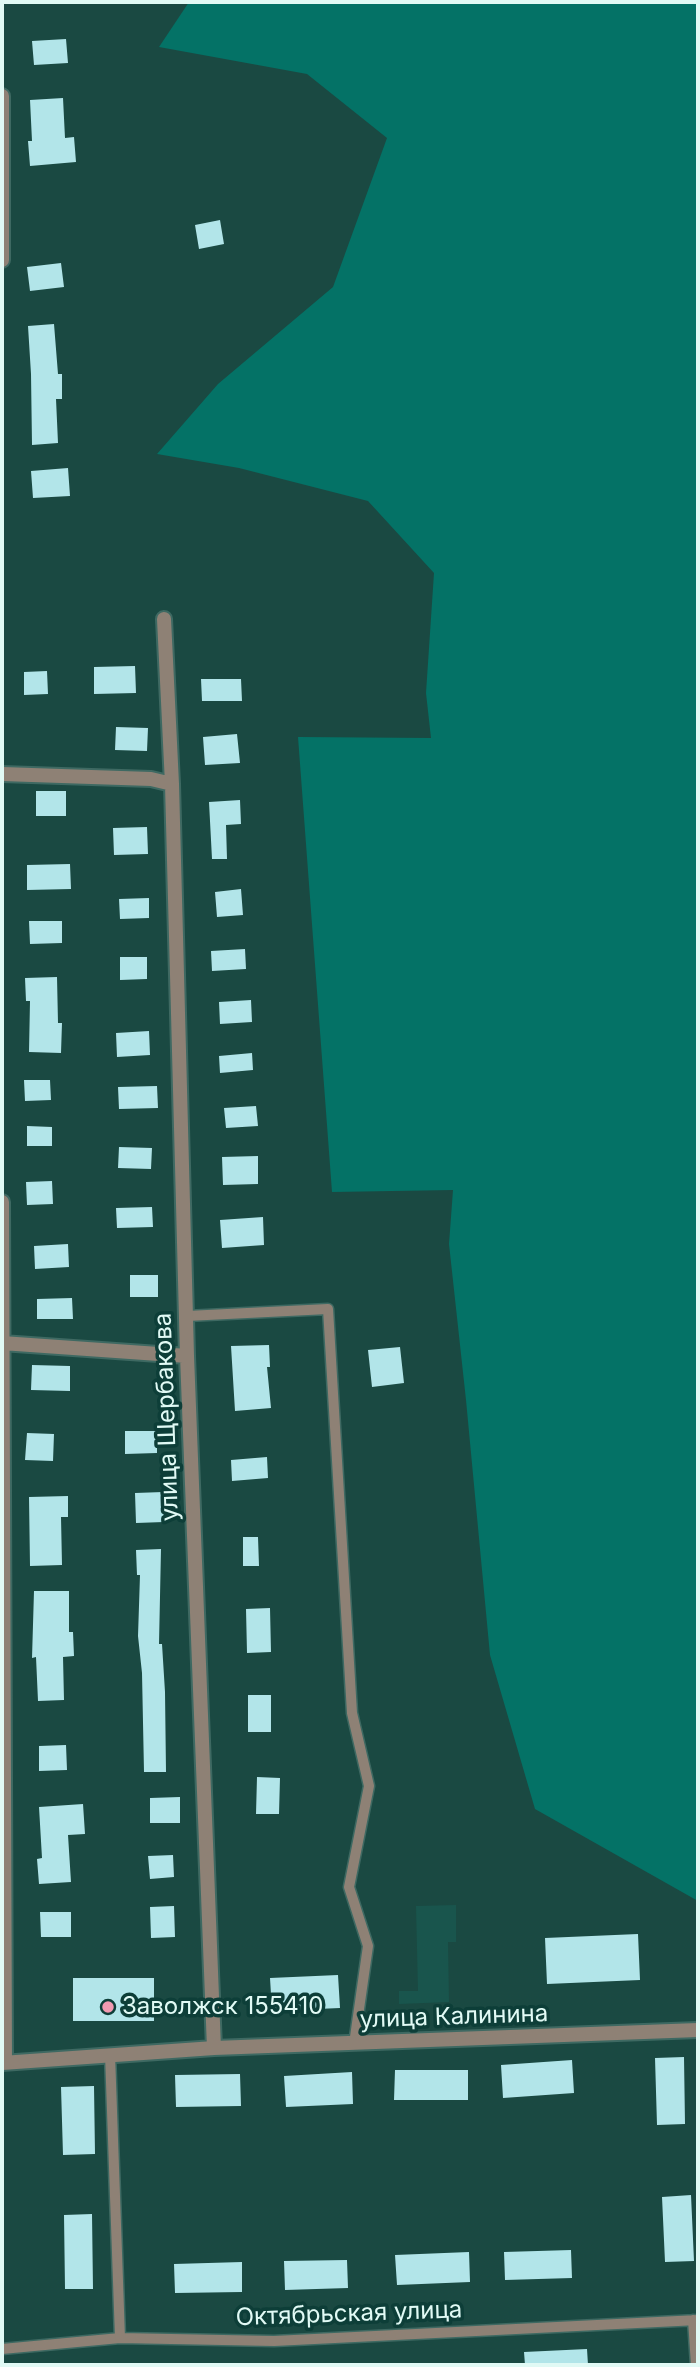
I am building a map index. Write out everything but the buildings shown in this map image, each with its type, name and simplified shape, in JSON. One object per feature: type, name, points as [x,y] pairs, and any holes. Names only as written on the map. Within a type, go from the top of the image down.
[{"type":"street","points":[[2,96],[2,260]]},
{"type":"street","name":"улица Щербакова","points":[[164,619],[172,783],[187,1356],[214,2048]]},
{"type":"street","points":[[2,774],[151,779],[172,783]]},
{"type":"street","points":[[2,1202],[3,2062]]},
{"type":"street","points":[[3,1343],[187,1356]]},
{"type":"street","name":"улица Калинина","points":[[3,2062],[214,2048],[698,2030]]},
{"type":"lane","points":[[187,1316],[328,1309],[352,1713],[369,1786],[349,1887],[368,1946],[355,2044]]},
{"type":"lane","points":[[110,2054],[120,2338]]},
{"type":"lane","points":[[696,2320],[696,2365]]},
{"type":"lane","name":"Октябрьская улица","points":[[2,2349],[120,2338],[274,2341],[696,2320]]},
{"type":"shaded area","points":[[456,1905],[456,1942],[448,1942],[449,2002],[399,2004],[399,1991],[418,1991],[416,1906]]},
{"type":"green space","points":[[189,2],[698,2],[698,1901],[535,1809],[490,1655],[449,1244],[453,1190],[332,1192],[298,737],[431,738],[426,693],[434,573],[368,501],[239,468],[157,454],[218,384],[333,287],[387,138],[307,74],[159,47]]},
{"type":"place","name":"Заволжск 155410","points":[[108,2007]]}]
